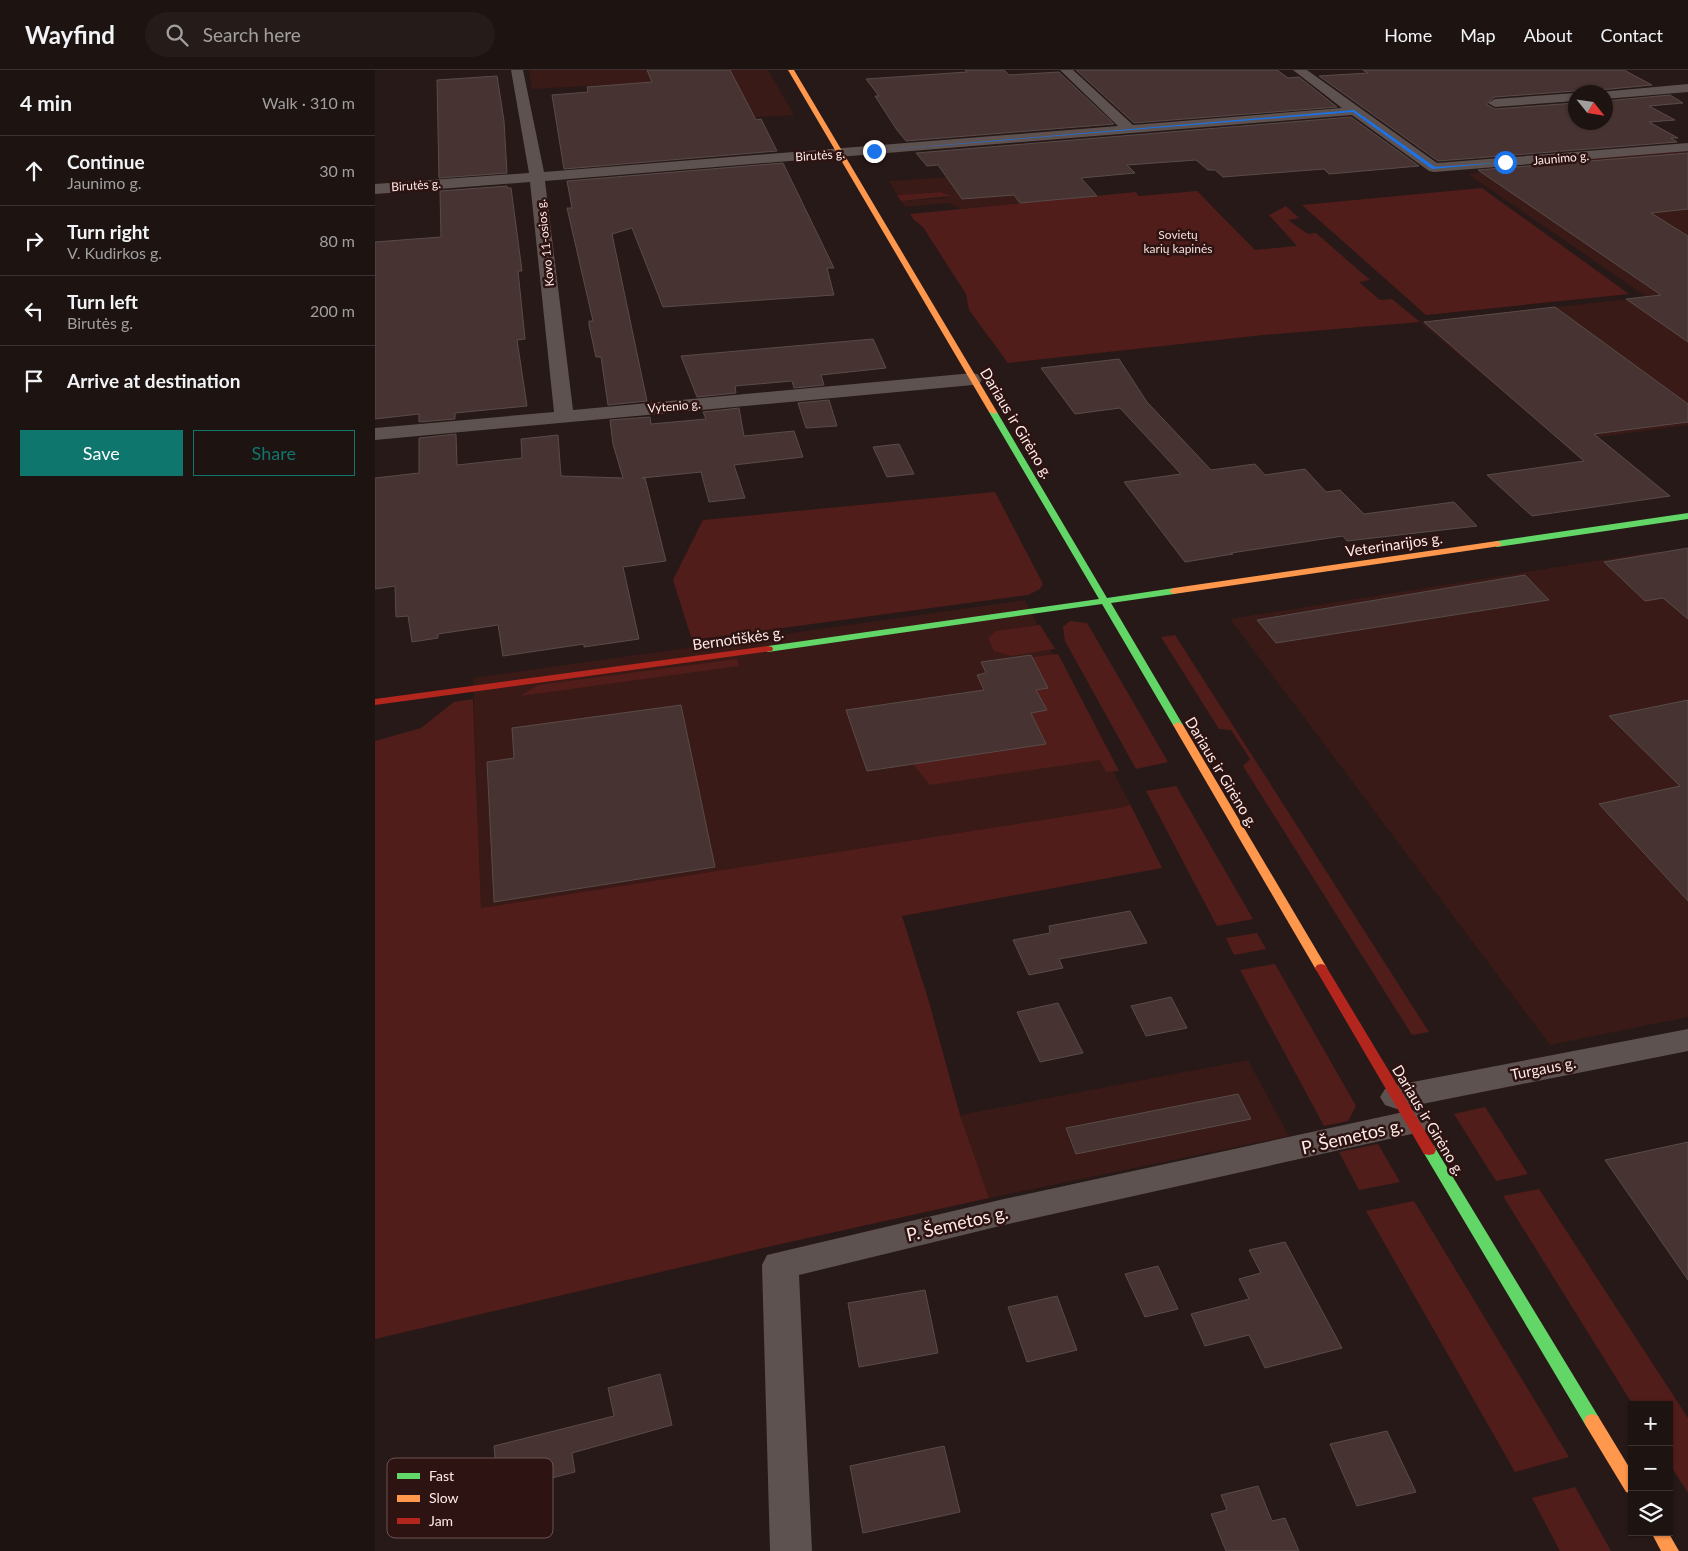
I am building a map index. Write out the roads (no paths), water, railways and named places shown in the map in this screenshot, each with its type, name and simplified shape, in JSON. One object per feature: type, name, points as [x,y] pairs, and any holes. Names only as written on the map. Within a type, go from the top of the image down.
[{"type":"main road","name":"Dariaus ir Girėno g.","points":[[791,70],[1405,1109],[1628,1480]]},
{"type":"main road","name":"Veterinarijos g.","points":[[1105,602],[1688,516]]},
{"type":"main road","name":"Bernotiškės g.","points":[[375,702],[1105,602]]},
{"type":"main road","points":[[1661,1536],[1670,1551]]},
{"type":"street","name":"Kovo 11-osios g.","points":[[517,70],[537,176],[564,417]]},
{"type":"street","points":[[1067,70],[1129,129]]},
{"type":"street","points":[[1299,70],[1354,111]]},
{"type":"street","points":[[1613,94],[1688,88]]},
{"type":"street","points":[[1495,103],[1568,98]]},
{"type":"street","name":"Birutės g.","points":[[375,189],[1354,111]]},
{"type":"street","name":"Jaunimo g.","points":[[1354,111],[1434,168],[1688,147]]},
{"type":"street","name":"Vytenio g.","points":[[375,434],[973,379]]},
{"type":"street","name":"Turgaus g.","points":[[1405,1109],[1688,1040]]},
{"type":"street","name":"P. Šemetos g.","points":[[791,1551],[779,1265],[1004,1212],[1405,1109]]},
{"type":"park label","name":"Sovietų karių kapinės","points":[[1178,241]]}]
